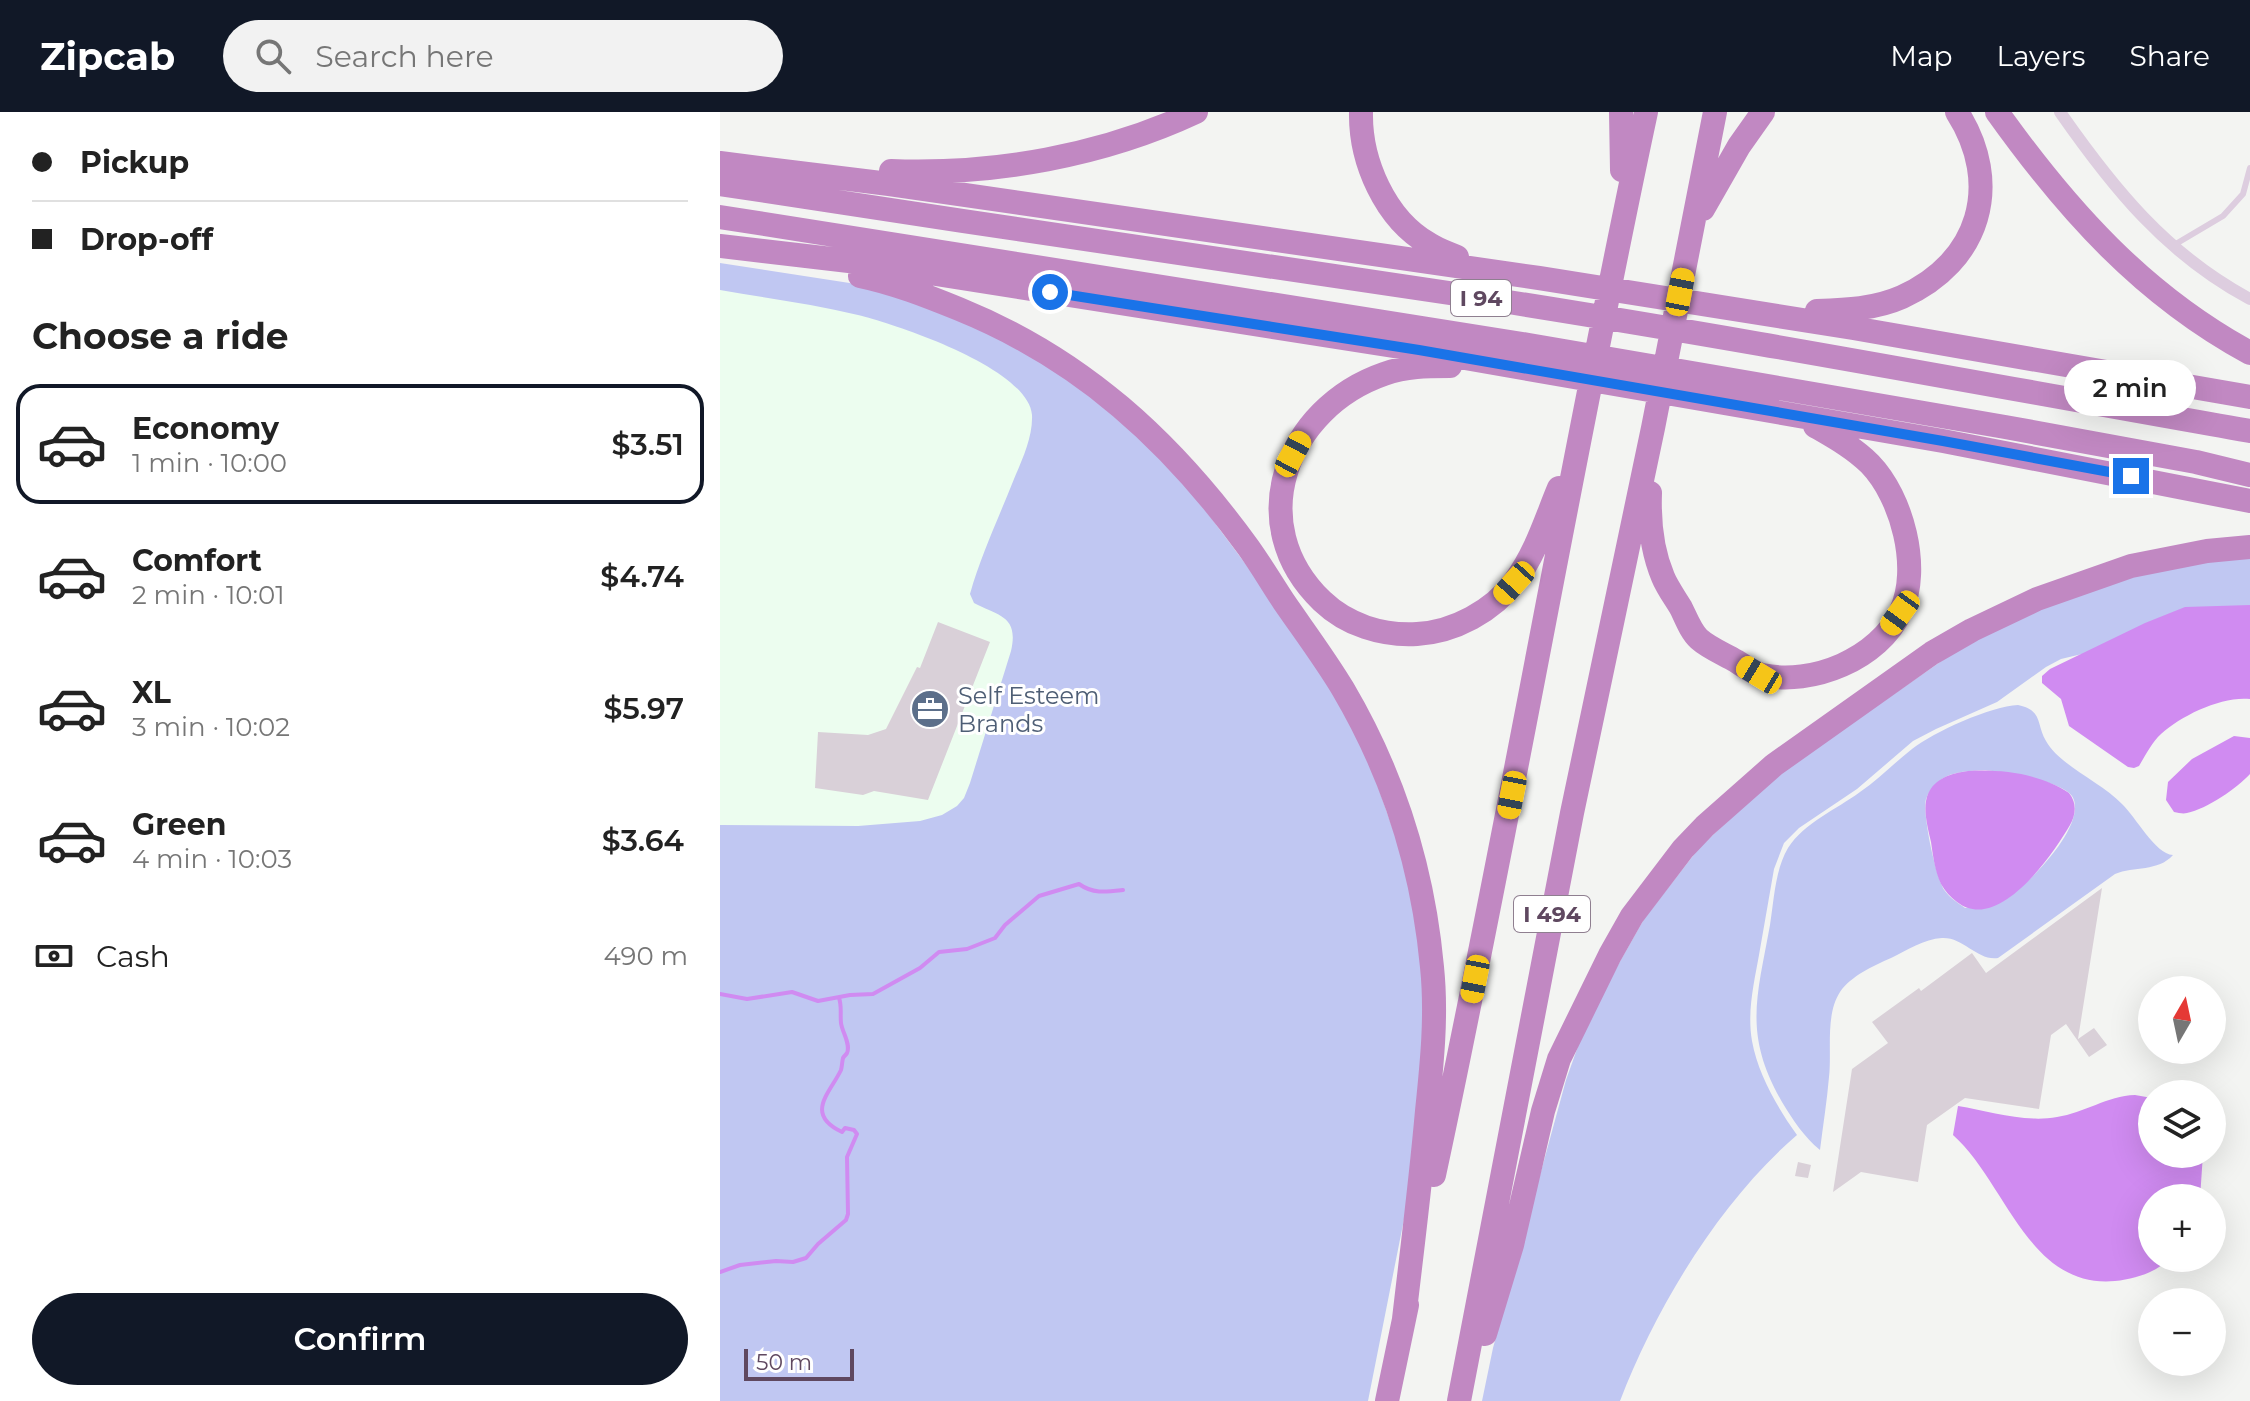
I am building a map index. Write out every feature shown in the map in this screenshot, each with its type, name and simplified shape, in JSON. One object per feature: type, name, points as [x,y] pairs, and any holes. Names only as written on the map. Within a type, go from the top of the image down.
[{"type":"highway","points":[[720,160],[741,149],[872,170],[939,172],[981,168],[1070,154],[1146,132],[1196,112]]},
{"type":"highway","points":[[1361,112],[1362,135],[1375,178],[1381,193],[1400,219],[1428,244],[1485,270]]},
{"type":"highway","points":[[1620,227],[1621,112]]},
{"type":"highway","points":[[1620,227],[1646,112]]},
{"type":"highway","points":[[1715,112],[1653,428],[1649,520],[1663,576],[1698,639],[1759,675],[1794,679],[1841,667],[1885,634],[1903,607],[1908,553],[1903,522],[1893,498],[1871,465],[1851,448],[1806,421],[1775,413]]},
{"type":"highway","points":[[1693,225],[1739,146],[1763,112]]},
{"type":"highway","points":[[1751,311],[1862,309],[1901,298],[1937,275],[1962,249],[1980,203],[1982,181],[1979,163],[1969,133],[1957,112]]},
{"type":"highway","points":[[1997,112],[2037,167],[2105,245],[2179,308],[2250,353]]},
{"type":"highway","points":[[720,160],[1751,311],[2250,397]]},
{"type":"highway","name":"I 94","points":[[720,184],[1794,349],[2250,431]]},
{"type":"highway","name":"I 94","points":[[720,217],[1529,345],[2005,427],[2250,475]]},
{"type":"highway","name":"I 494","points":[[1387,1401],[1518,764],[1620,227]]},
{"type":"highway","points":[[720,248],[898,268],[1419,350],[1943,441],[2250,501]]},
{"type":"highway","points":[[720,248],[873,278],[902,287],[1004,329],[1060,361],[1122,406],[1177,458],[1248,547],[1320,653],[1356,714],[1396,802],[1419,881],[1433,969],[1434,1023],[1430,1078],[1404,1319]]},
{"type":"highway","points":[[1524,369],[1403,368],[1355,388],[1316,418],[1293,454],[1280,495],[1284,538],[1304,581],[1330,609],[1347,620],[1381,632],[1427,634],[1481,613],[1503,595],[1523,570],[1576,450]]},
{"type":"highway","name":"I 494","points":[[1462,1401],[1572,813],[1653,428]]},
{"type":"highway","points":[[1462,1401],[1512,1245],[1543,1111],[1559,1059],[1632,916],[1683,849],[1774,765],[1932,653],[1972,630],[2037,599],[2131,566],[2207,551],[2250,547]]},
{"type":"street","points":[[2060,112],[2118,191],[2147,223],[2202,268],[2250,299]]},
{"type":"lane","points":[[2174,245],[2223,216],[2243,194],[2250,168]]},
{"type":"shaded area","points":[[720,263],[999,336],[1410,1189],[1368,1401],[720,1401]]},
{"type":"shaded area","points":[[720,263],[869,286],[968,321],[1073,380],[1176,471],[1306,645],[1362,741],[1412,884],[1426,997],[1410,1189],[1368,1401],[720,1401],[720,825],[858,826],[920,821],[942,815],[964,798],[1013,639],[1005,619],[974,603],[970,594],[1026,448],[1032,415],[1025,398],[1009,381],[958,351],[902,328],[858,315],[720,290]]},
{"type":"shaded area","points":[[2250,553],[2250,646],[2112,651],[2061,659],[1997,702],[1913,741],[1857,789],[1799,828],[1784,843],[1774,869],[1753,987],[1751,1030],[1764,1078],[1797,1135],[1742,1191],[1693,1258],[1652,1329],[1620,1401],[1482,1401],[1525,1230],[1566,1080],[1582,1035],[1592,1011],[1644,919],[1699,848],[1777,775],[1969,642],[2090,585]]},
{"type":"shaded area","points":[[2250,605],[2250,699],[2215,704],[2180,720],[2158,737],[2139,766],[2134,768],[2128,767],[2069,726],[2061,699],[2042,683],[2042,676],[2050,669],[2185,607]]},
{"type":"shaded area","points":[[2018,705],[2032,710],[2052,750],[2113,796],[2159,848],[2173,855],[2160,864],[2115,874],[1998,958],[1983,956],[1957,941],[1935,939],[1877,964],[1850,981],[1840,992],[1832,1011],[1829,1077],[1820,1150],[1804,1134],[1782,1102],[1762,1056],[1758,1035],[1758,995],[1780,866],[1788,848],[1803,831],[1867,787],[1922,742],[1963,721]],"holes":[[[1985,770],[2057,786],[2072,796],[2075,808],[2064,839],[2024,884],[1997,904],[1965,908],[1949,896],[1941,884],[1928,831],[1926,799],[1933,786],[1947,776]]]},
{"type":"shaded area","points":[[2234,736],[2250,738],[2250,774],[2212,803],[2195,811],[2174,812],[2166,800],[2168,782],[2192,759]]},
{"type":"shaded area","points":[[1968,771],[2008,772],[2034,777],[2069,793],[2074,805],[2070,825],[2051,855],[2022,887],[1989,908],[1973,909],[1957,902],[1944,889],[1936,869],[1926,818],[1926,800],[1935,784],[1950,775]]},
{"type":"shaded area","points":[[2125,1096],[2138,1096],[2138,1168],[2202,1168],[2201,1184],[2138,1184],[2138,1272],[2150,1272],[2115,1281],[2085,1279],[2060,1268],[2039,1251],[2021,1229],[1972,1155],[1953,1135],[1958,1106],[2020,1117],[2045,1118],[2067,1115]]},
{"type":"building","name":"Self Esteem Brands","points":[[938,622],[990,642],[928,800],[874,791],[863,795],[815,788],[818,732],[868,735],[886,729],[917,667],[920,668]]},
{"type":"building","points":[[2102,888],[2078,1039],[2094,1028],[2107,1045],[2089,1057],[2066,1024],[2051,1035],[2039,1109],[1965,1098],[1927,1125],[1918,1182],[1861,1172],[1833,1192],[1852,1069],[1888,1043],[1872,1022],[1972,953],[1986,973]]},
{"type":"building","points":[[1798,1162],[1811,1165],[1808,1178],[1795,1176]]},
{"type":"waterway","points":[[720,994],[747,999],[792,992],[818,1001],[873,994],[920,968],[939,952],[967,949],[995,938],[1005,925],[1039,896],[1079,884],[1095,891],[1123,890]]},
{"type":"waterway","points":[[720,1272],[740,1265],[793,1262],[806,1258],[846,1220],[847,1157],[857,1134],[845,1128],[842,1132],[831,1125],[822,1111],[826,1095],[841,1070],[848,1049],[839,998]]},
{"type":"place","name":"Self Esteem Brands","points":[[930,709]]},
{"type":"route","points":[[1050,292],[1419,350],[2131,476]]}]
